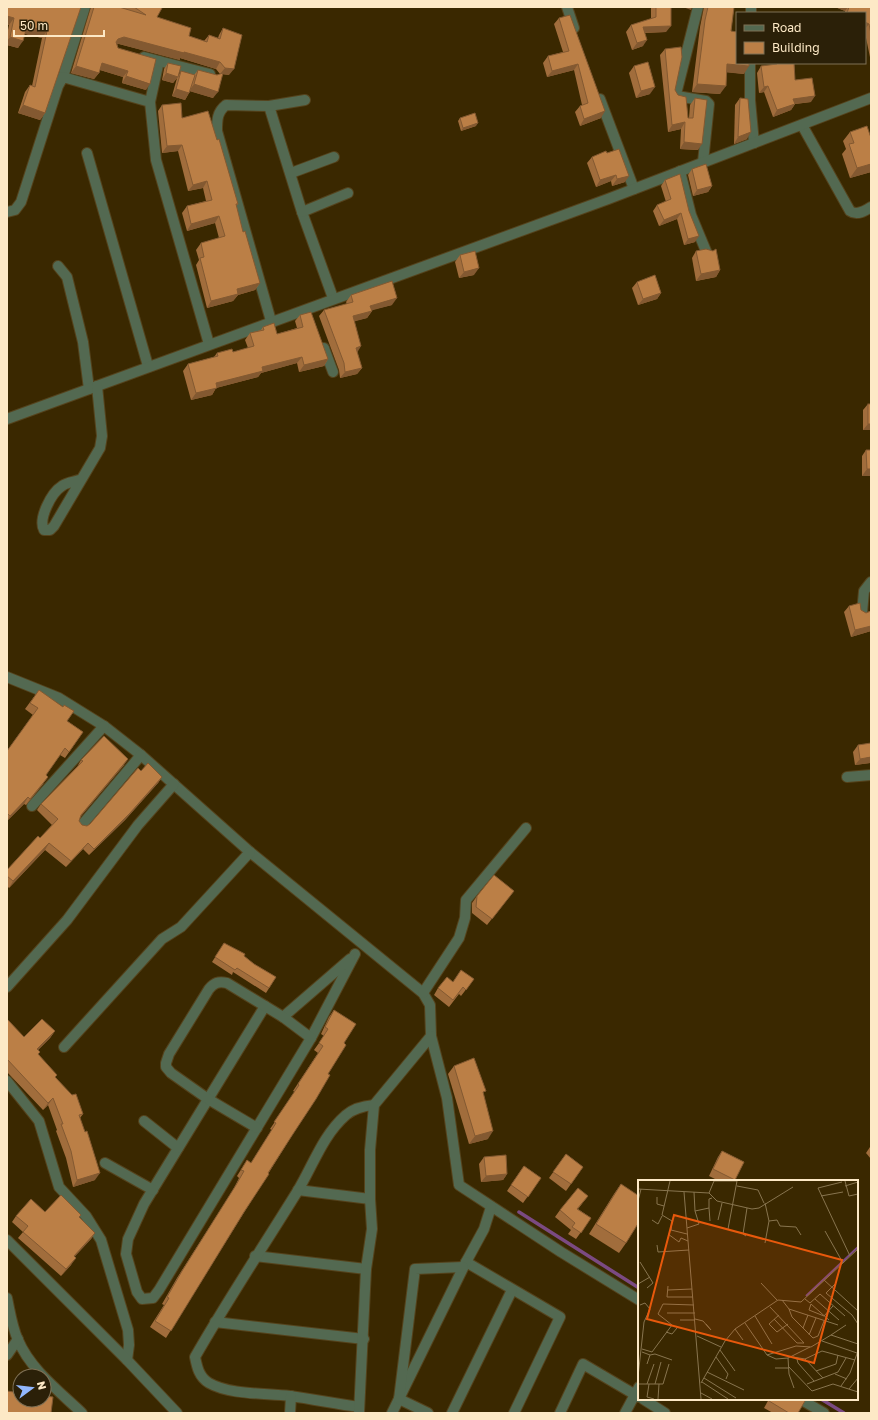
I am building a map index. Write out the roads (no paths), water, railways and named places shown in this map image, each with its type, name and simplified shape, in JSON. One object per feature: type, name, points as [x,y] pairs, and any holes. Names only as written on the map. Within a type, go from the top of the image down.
[{"type":"street","points":[[7,212],[15,210],[21,202],[85,7]]},
{"type":"street","points":[[567,7],[577,37]]},
{"type":"street","points":[[698,7],[676,94],[677,96],[706,101],[710,106],[703,162]]},
{"type":"street","points":[[132,54],[214,75]]},
{"type":"street","points":[[159,61],[150,102],[156,160],[209,344]]},
{"type":"street","points":[[750,64],[750,100],[754,143]]},
{"type":"street","points":[[63,77],[150,102]]},
{"type":"street","points":[[596,88],[634,189]]},
{"type":"street","points":[[7,419],[333,298],[634,189],[871,98]]},
{"type":"street","points":[[271,321],[217,131],[217,118],[221,109],[226,105],[269,106],[305,100]]},
{"type":"street","points":[[269,106],[302,212],[333,298]]},
{"type":"street","points":[[802,125],[848,208],[856,213],[864,212],[871,206]]},
{"type":"street","points":[[87,153],[148,366]]},
{"type":"street","points":[[291,173],[334,158]]},
{"type":"street","points":[[680,171],[691,215],[706,251]]},
{"type":"street","points":[[302,212],[348,193]]},
{"type":"street","points":[[58,266],[66,277],[83,342],[102,436],[100,448],[96,457],[79,480],[54,526],[50,530],[44,530],[44,516],[53,496],[60,487],[67,483],[79,480]]},
{"type":"street","points":[[309,307],[314,322]]},
{"type":"street","points":[[319,336],[333,372]]},
{"type":"street","points":[[862,613],[864,591],[871,582]]},
{"type":"street","points":[[7,677],[59,698],[104,726],[141,755],[250,852],[362,945],[423,993],[430,1005],[431,1036],[447,1098],[459,1185],[638,1299]]},
{"type":"street","points":[[32,806],[104,726]]},
{"type":"street","points":[[81,826],[141,755]]},
{"type":"street","points":[[848,777],[871,775]]},
{"type":"street","points":[[7,987],[67,920],[138,824],[174,784]]},
{"type":"street","points":[[423,993],[459,938],[465,918],[466,900],[526,828]]},
{"type":"street","points":[[64,1047],[162,939],[174,933],[198,911],[250,852]]},
{"type":"street","points":[[265,1006],[144,1204],[126,1247],[126,1254],[137,1292],[142,1300],[152,1298],[159,1290],[311,1038],[355,954],[362,945]]},
{"type":"street","points":[[283,1017],[355,954]]},
{"type":"street","points":[[257,1128],[208,1099],[171,1073],[166,1067],[166,1062],[209,989],[214,984],[227,983],[283,1017],[311,1038]]},
{"type":"street","points":[[374,1105],[360,1106],[346,1115],[321,1146],[298,1190],[255,1256],[215,1322],[195,1357],[196,1367],[202,1378],[208,1383],[226,1390],[291,1396],[359,1410],[364,1340],[366,1269],[372,1228],[370,1198],[374,1105],[431,1036]]},
{"type":"street","points":[[7,1082],[39,1121],[59,1187],[86,1216],[101,1240],[128,1330],[129,1345],[127,1360]]},
{"type":"street","points":[[144,1121],[178,1148]]},
{"type":"street","points":[[105,1163],[153,1190]]},
{"type":"street","points":[[298,1190],[370,1198]]},
{"type":"street","points":[[392,1413],[484,1229],[492,1207]]},
{"type":"street","points":[[7,1240],[127,1360],[177,1413]]},
{"type":"street","points":[[255,1256],[366,1269]]},
{"type":"street","points":[[399,1399],[415,1269],[465,1265],[560,1317],[514,1413]]},
{"type":"street","points":[[452,1413],[512,1290]]},
{"type":"street","points":[[7,1298],[18,1340],[29,1358],[54,1386],[82,1413]]},
{"type":"street","points":[[215,1322],[364,1340]]},
{"type":"street","points":[[7,1355],[18,1340]]},
{"type":"street","points":[[560,1413],[583,1364],[638,1393]]},
{"type":"street","points":[[625,1413],[638,1395]]},
{"type":"street","points":[[290,1413],[291,1396]]},
{"type":"street","points":[[399,1399],[428,1413]]},
{"type":"street","points":[[646,1400],[660,1412]]},
{"type":"street","points":[[802,1400],[824,1413]]},
{"type":"waterway","points":[[519,1212],[638,1287]]},
{"type":"waterway","points":[[823,1400],[844,1413]]}]
